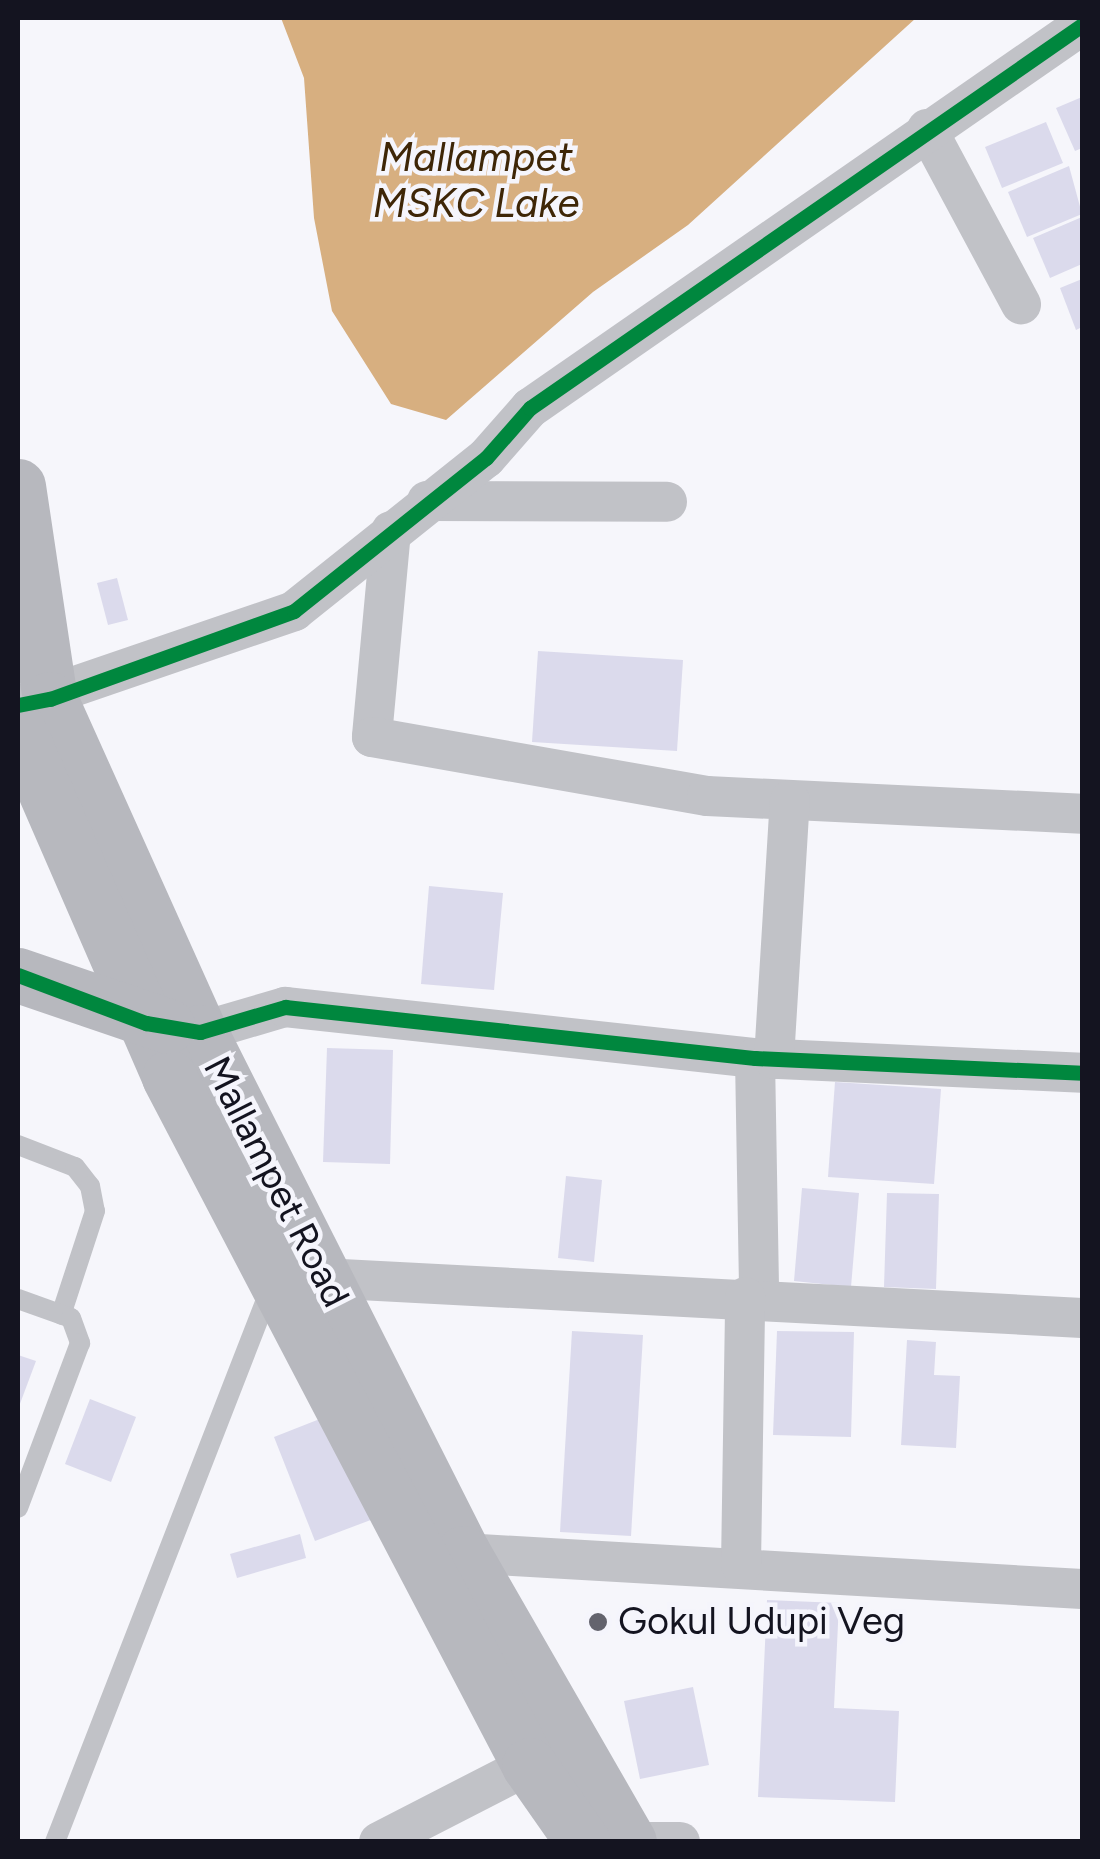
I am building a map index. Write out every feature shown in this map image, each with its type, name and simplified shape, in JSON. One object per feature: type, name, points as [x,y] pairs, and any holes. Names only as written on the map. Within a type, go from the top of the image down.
[{"type":"main road","name":"Mallampet Road","points":[[18,486],[28,711],[146,1022],[300,1277],[446,1561],[615,1841]]},
{"type":"main road","name":"Mallampet Road","points":[[28,711],[200,1032],[300,1277]]},
{"type":"main road","points":[[18,974],[146,1022],[200,1032]]},
{"type":"main road","name":"Mallampet Road","points":[[446,1561],[529,1765],[615,1841]]},
{"type":"street","points":[[28,711],[294,610],[486,458],[530,408],[1082,25]]},
{"type":"street","points":[[927,129],[1022,304]]},
{"type":"street","points":[[427,502],[667,502]]},
{"type":"street","points":[[391,531],[372,737],[708,796],[1082,814]]},
{"type":"street","points":[[741,1564],[764,1058],[790,800]]},
{"type":"street","points":[[200,1032],[284,1006],[764,1058],[1082,1074]]},
{"type":"street","points":[[300,1277],[752,1297],[1082,1318]]},
{"type":"street","points":[[446,1561],[741,1564],[1082,1588]]},
{"type":"street","points":[[378,1842],[529,1765]]},
{"type":"street","points":[[615,1841],[680,1842]]},
{"type":"lane","points":[[18,1146],[75,1167],[90,1186],[95,1211],[61,1314]]},
{"type":"lane","points":[[55,1842],[300,1277]]},
{"type":"lane","points":[[18,1299],[61,1314],[79,1330],[80,1343],[18,1508]]},
{"type":"water","name":"Mallampet MSKC Lake","points":[[281,18],[916,18],[688,225],[593,292],[446,420],[391,404],[332,311],[314,218],[304,78]]},
{"type":"building","points":[[1082,97],[1082,148],[1075,151],[1056,108]]},
{"type":"building","points":[[1046,122],[1063,163],[1002,188],[985,147]]},
{"type":"building","points":[[1069,166],[1082,214],[1027,237],[1008,192]]},
{"type":"building","points":[[1082,217],[1082,264],[1050,278],[1033,238]]},
{"type":"building","points":[[1082,279],[1082,327],[1076,330],[1060,288]]},
{"type":"building","points":[[117,578],[128,620],[108,625],[97,583]]},
{"type":"building","points":[[538,651],[683,660],[677,751],[532,742]]},
{"type":"building","points":[[429,886],[503,893],[494,990],[421,984]]},
{"type":"building","points":[[327,1048],[393,1050],[390,1164],[323,1162]]},
{"type":"building","points":[[835,1082],[941,1089],[934,1184],[828,1177]]},
{"type":"building","points":[[566,1176],[602,1180],[594,1262],[558,1258]]},
{"type":"building","points":[[802,1188],[859,1193],[851,1287],[794,1281]]},
{"type":"building","points":[[887,1193],[939,1194],[936,1289],[884,1287]]},
{"type":"building","points":[[572,1331],[643,1335],[631,1536],[560,1532]]},
{"type":"building","points":[[777,1331],[854,1332],[851,1437],[773,1435]]},
{"type":"building","points":[[907,1340],[936,1342],[934,1375],[960,1376],[956,1448],[901,1445]]},
{"type":"building","points":[[18,1355],[36,1361],[18,1409]]},
{"type":"building","points":[[90,1399],[136,1417],[111,1482],[65,1464]]},
{"type":"building","points":[[335,1413],[376,1518],[315,1541],[274,1437]]},
{"type":"building","points":[[300,1534],[306,1558],[237,1578],[230,1554]]},
{"type":"building","points":[[767,1600],[839,1603],[834,1708],[899,1711],[895,1802],[758,1797]]},
{"type":"building","points":[[693,1687],[709,1765],[640,1779],[624,1701]]},
{"type":"cycle path","points":[[18,705],[50,699],[294,611],[486,458],[530,408],[1082,25]]},
{"type":"cycle path","points":[[18,975],[146,1023],[200,1032],[285,1007],[755,1058],[1082,1073]]},
{"type":"place","name":"Gokul Udupi Veg","points":[[598,1622]]}]
